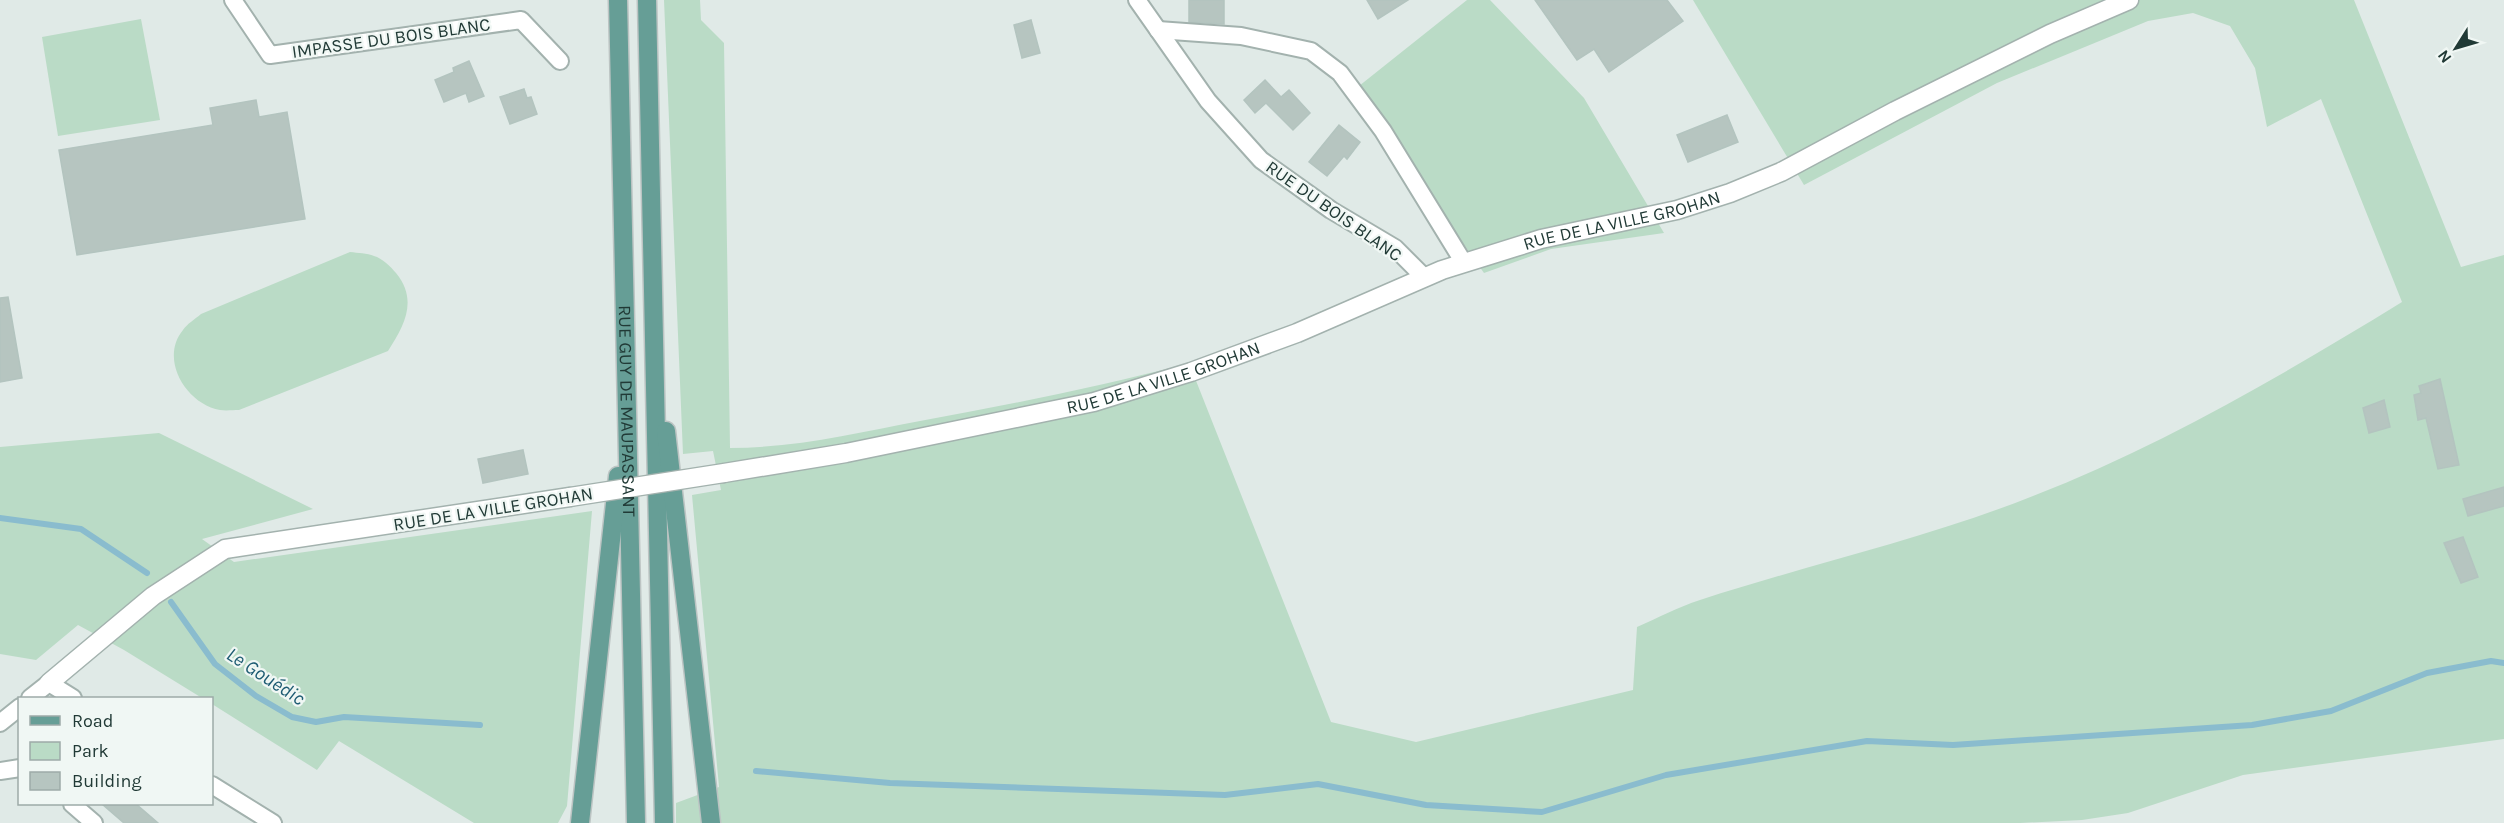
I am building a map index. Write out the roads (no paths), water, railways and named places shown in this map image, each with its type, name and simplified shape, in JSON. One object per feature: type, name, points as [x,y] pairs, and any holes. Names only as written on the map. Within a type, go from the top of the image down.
[{"type":"main road","name":"RUE GUY DE MAUPASSANT","points":[[618,0],[636,823]]},
{"type":"main road","name":"RUE GUY DE MAUPASSANT","points":[[647,0],[664,823]]},
{"type":"main road","points":[[653,323],[711,823]]},
{"type":"main road","points":[[580,823],[627,405]]},
{"type":"street","name":"IMPASSE DU BOIS BLANC","points":[[233,0],[270,55],[521,20],[560,61]]},
{"type":"street","name":"RUE DU BOIS BLANC","points":[[1137,0],[1209,101],[1261,160],[1330,210],[1395,248],[1424,277]]},
{"type":"street","name":"RUE DE LA VILLE GROHAN","points":[[49,683],[153,596],[225,549],[846,453],[1094,402],[1191,372],[1297,333],[1424,277],[1464,263],[1541,239],[1677,210],[1740,189],[1782,172],[1895,111],[2050,34],[2129,0]]},
{"type":"street","points":[[1158,30],[1241,36],[1311,51],[1340,73],[1383,131],[1464,263]]},
{"type":"street","points":[[32,697],[49,683],[70,697]]},
{"type":"street","points":[[0,723],[18,709]]},
{"type":"street","points":[[0,771],[18,768]]},
{"type":"street","points":[[213,786],[273,823]]},
{"type":"street","points":[[73,805],[94,823]]},
{"type":"waterway","name":"Le Gouédic","points":[[0,518],[81,529],[147,573]]},
{"type":"waterway","name":"Le Gouédic","points":[[171,602],[215,664],[256,696],[292,717],[316,722],[344,717],[480,725]]},
{"type":"waterway","points":[[756,771],[890,783],[1225,795],[1318,784],[1426,805],[1542,812],[1666,775],[1867,741],[1953,745],[2252,725],[2331,711],[2427,673],[2491,661],[2504,663]]}]
